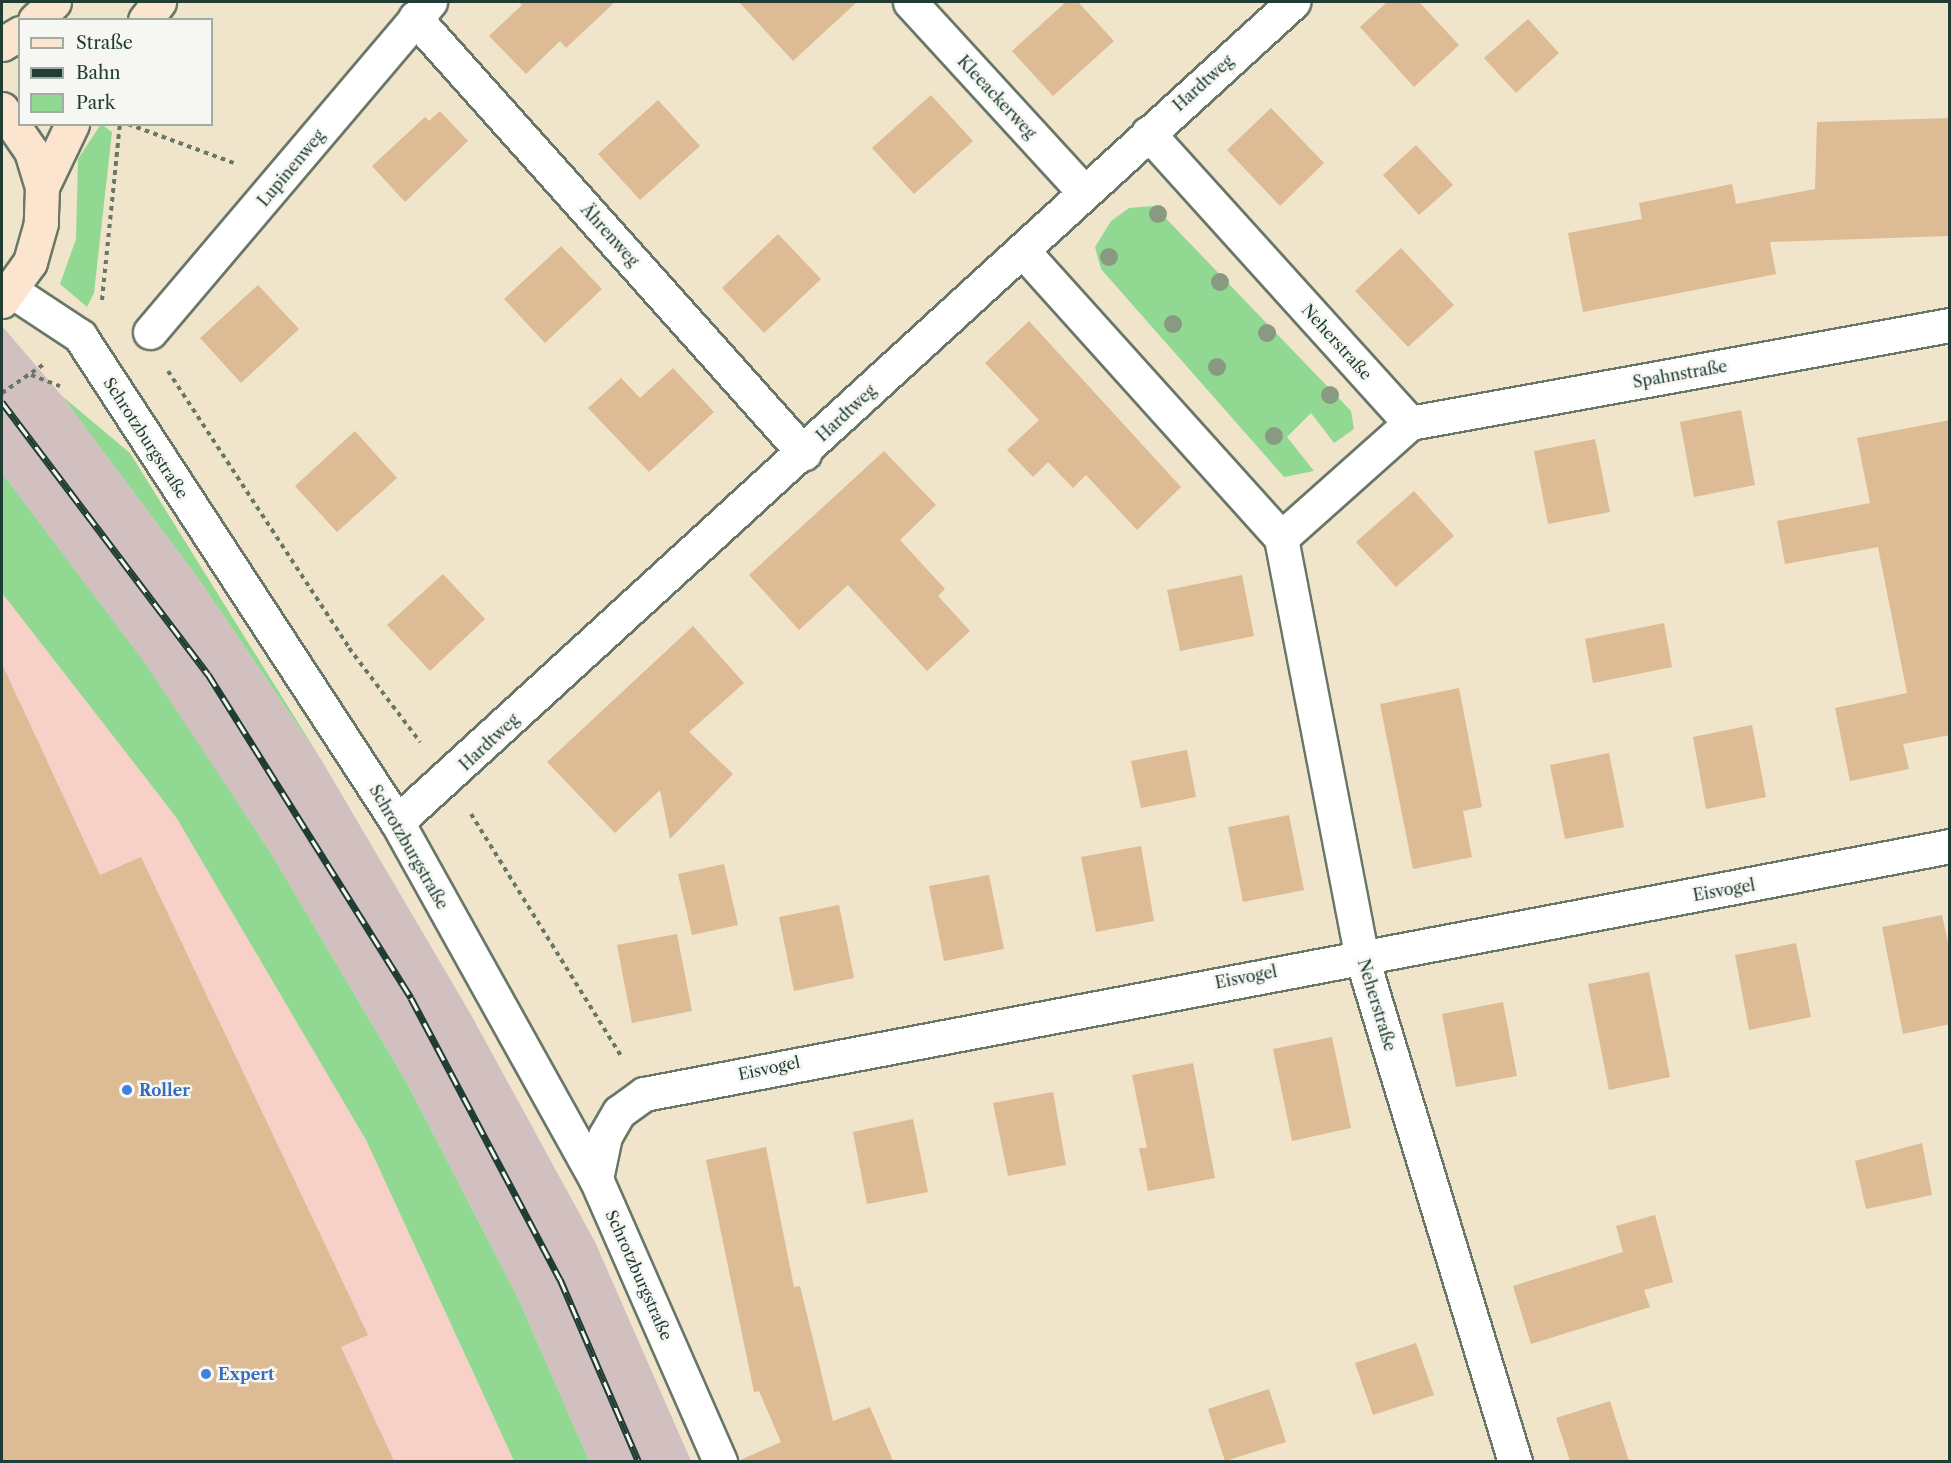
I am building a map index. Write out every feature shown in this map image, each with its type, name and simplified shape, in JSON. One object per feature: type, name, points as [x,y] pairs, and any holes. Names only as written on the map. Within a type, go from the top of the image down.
[{"type":"main road","points":[[37,18],[54,2]]},
{"type":"main road","points":[[147,18],[159,2]]},
{"type":"main road","points":[[2,44],[18,34]]},
{"type":"main road","points":[[2,109],[31,151],[42,187],[41,223],[30,262],[7,296]]},
{"type":"main road","points":[[42,187],[71,126]]},
{"type":"street","name":"Kleeackerweg","points":[[910,2],[1084,192]]},
{"type":"street","name":"Hardtweg","points":[[397,822],[449,779],[1293,2]]},
{"type":"street","name":"Lupinenweg","points":[[150,332],[280,181],[422,10]]},
{"type":"street","name":"Ährenweg","points":[[422,10],[804,453]]},
{"type":"street","name":"Neherstraße","points":[[1149,133],[1410,423]]},
{"type":"street","points":[[1022,250],[1281,538],[1410,423]]},
{"type":"street","name":"Schrotzburgstraße","points":[[7,296],[80,336],[397,822],[596,1179],[720,1461]]},
{"type":"street","name":"Spahnstraße","points":[[1410,423],[1950,326]]},
{"type":"street","name":"Neherstraße","points":[[1281,538],[1361,955],[1515,1461]]},
{"type":"street","name":"Eisvogel","points":[[596,1179],[606,1136],[619,1112],[644,1094],[1361,955],[1950,846]]},
{"type":"path","points":[[2,393],[80,336],[101,306],[120,126]]},
{"type":"path","points":[[133,126],[280,181]]},
{"type":"path","points":[[150,332],[171,377],[349,648],[449,779],[644,1094]]},
{"type":"shaded area","points":[[2,326],[62,396],[198,578],[322,761],[470,1013],[595,1242],[691,1461],[589,1461],[519,1300],[408,1085],[269,850],[144,663],[2,473]]},
{"type":"shaded area","name":"Roller","points":[[2,593],[176,817],[366,1140],[514,1461],[2,1461]]},
{"type":"green space","points":[[100,126],[112,132],[94,293],[87,307],[60,284],[76,239],[78,159]]},
{"type":"green space","points":[[1154,206],[1351,411],[1354,429],[1334,443],[1311,413],[1287,437],[1314,471],[1284,477],[1101,269],[1095,247],[1111,221],[1129,208]]},
{"type":"green space","points":[[62,396],[130,453],[322,761],[198,578]]},
{"type":"green space","points":[[2,473],[145,663],[269,850],[408,1085],[519,1300],[589,1461],[514,1461],[366,1140],[176,817],[2,593]]},
{"type":"building","points":[[519,2],[615,2],[566,48],[560,41],[526,74],[489,36],[522,5]]},
{"type":"building","points":[[739,2],[857,2],[793,61]]},
{"type":"building","points":[[1066,2],[1078,2],[1114,41],[1053,96],[1012,51]]},
{"type":"building","points":[[1387,2],[1419,2],[1459,45],[1414,87],[1360,27]]},
{"type":"building","points":[[1528,19],[1559,53],[1516,93],[1484,58]]},
{"type":"building","points":[[931,95],[973,141],[914,194],[872,148]]},
{"type":"building","points":[[658,100],[700,146],[640,200],[598,154]]},
{"type":"building","points":[[1271,108],[1324,163],[1280,206],[1227,150]]},
{"type":"building","points":[[440,111],[468,141],[405,202],[372,166],[425,117],[429,121]]},
{"type":"building","points":[[1950,118],[1950,236],[1770,242],[1776,274],[1583,312],[1568,233],[1642,219],[1639,203],[1732,184],[1736,204],[1815,189],[1817,122]]},
{"type":"building","points":[[1416,145],[1453,185],[1419,215],[1383,175]]},
{"type":"building","points":[[778,234],[821,279],[764,333],[722,288]]},
{"type":"building","points":[[561,246],[602,289],[545,343],[504,299]]},
{"type":"building","points":[[1401,248],[1454,305],[1408,347],[1355,291]]},
{"type":"building","points":[[258,285],[299,329],[241,383],[200,338]]},
{"type":"building","points":[[1029,321],[1181,487],[1137,530],[1086,475],[1073,488],[1048,462],[1033,477],[1007,450],[1039,420],[985,363]]},
{"type":"building","points":[[673,368],[714,412],[649,472],[588,408],[621,378],[640,398]]},
{"type":"building","points":[[1741,410],[1755,485],[1694,497],[1680,422]]},
{"type":"building","points":[[1950,420],[1950,735],[1903,744],[1909,769],[1850,781],[1835,708],[1907,693],[1878,547],[1785,564],[1777,521],[1870,503],[1857,438]]},
{"type":"building","points":[[355,431],[397,478],[337,532],[295,486]]},
{"type":"building","points":[[1595,439],[1610,512],[1548,524],[1534,451]]},
{"type":"building","points":[[884,451],[936,505],[900,540],[945,589],[938,596],[970,631],[927,671],[848,585],[799,630],[749,575]]},
{"type":"building","points":[[1414,491],[1454,536],[1396,587],[1356,542]]},
{"type":"building","points":[[443,574],[485,619],[430,671],[387,625]]},
{"type":"building","points":[[1242,575],[1254,636],[1180,651],[1167,590]]},
{"type":"building","points":[[1664,623],[1672,667],[1593,683],[1585,639]]},
{"type":"building","points":[[693,626],[744,683],[689,732],[733,774],[670,839],[660,790],[615,833],[547,762]]},
{"type":"building","name":"Roller","points":[[2,664],[100,875],[141,857],[368,1335],[341,1347],[394,1461],[2,1461]]},
{"type":"building","points":[[1459,688],[1482,807],[1463,811],[1472,857],[1413,869],[1380,704]]},
{"type":"building","points":[[1752,725],[1766,797],[1706,809],[1693,737]]},
{"type":"building","points":[[1187,750],[1196,797],[1141,808],[1131,761]]},
{"type":"building","points":[[1609,753],[1624,827],[1565,839],[1550,765]]},
{"type":"building","points":[[1289,815],[1304,890],[1243,902],[1228,827]]},
{"type":"building","points":[[1141,846],[1154,921],[1096,932],[1081,857]]},
{"type":"building","points":[[724,864],[738,925],[692,935],[678,874]]},
{"type":"building","points":[[989,875],[1004,949],[944,961],[929,886]]},
{"type":"building","points":[[839,905],[854,978],[794,991],[779,917]]},
{"type":"building","points":[[1942,915],[1950,952],[1950,1024],[1903,1034],[1882,927]]},
{"type":"building","points":[[677,934],[692,1011],[632,1023],[617,945]]},
{"type":"building","points":[[1796,943],[1811,1017],[1749,1030],[1735,955]]},
{"type":"building","points":[[1649,972],[1670,1077],[1609,1090],[1588,984]]},
{"type":"building","points":[[1503,1002],[1517,1076],[1456,1087],[1442,1014]]},
{"type":"building","points":[[1332,1037],[1351,1128],[1292,1141],[1273,1049]]},
{"type":"building","points":[[1193,1063],[1215,1178],[1148,1191],[1139,1148],[1147,1148],[1132,1075]]},
{"type":"building","points":[[1053,1092],[1066,1165],[1008,1176],[993,1103]]},
{"type":"building","points":[[913,1119],[928,1192],[867,1204],[853,1132]]},
{"type":"building","points":[[1922,1143],[1932,1195],[1866,1209],[1855,1161]]},
{"type":"building","points":[[766,1147],[794,1287],[800,1286],[833,1421],[870,1407],[893,1461],[738,1461],[781,1442],[759,1391],[754,1392],[706,1160]]},
{"type":"building","points":[[1655,1215],[1673,1282],[1644,1290],[1650,1307],[1531,1344],[1513,1286],[1623,1252],[1616,1226]]},
{"type":"building","points":[[1416,1343],[1434,1395],[1373,1415],[1355,1363]]},
{"type":"building","points":[[1269,1389],[1286,1442],[1225,1461],[1208,1409]]},
{"type":"building","points":[[1610,1401],[1629,1461],[1570,1461],[1556,1418]]},
{"type":"railway","points":[[2,402],[208,674],[411,998],[560,1279],[639,1462]]},
{"type":"place","name":"Roller","points":[[127,1090]]},
{"type":"place","name":"Expert","points":[[206,1374]]}]
